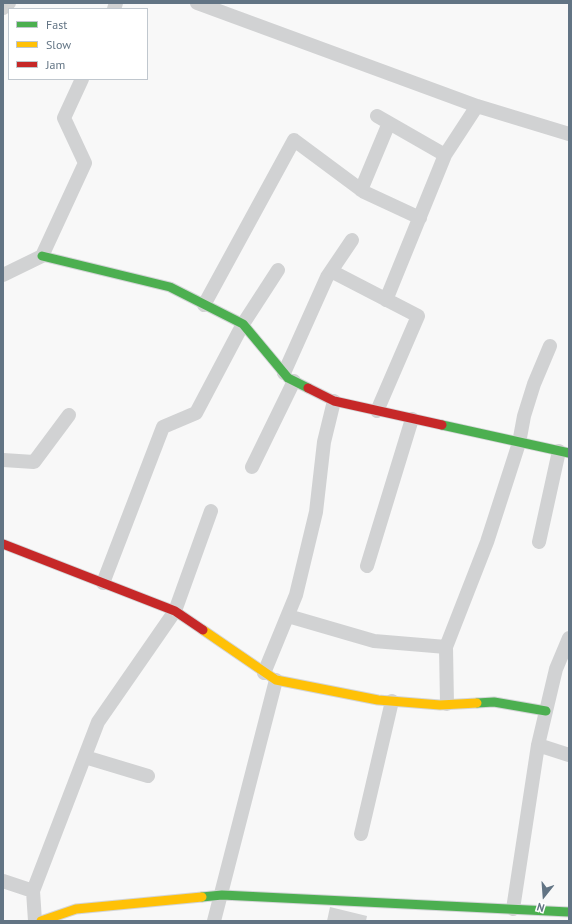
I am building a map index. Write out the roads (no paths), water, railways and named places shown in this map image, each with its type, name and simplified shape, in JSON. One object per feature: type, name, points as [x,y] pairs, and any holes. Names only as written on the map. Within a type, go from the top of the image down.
[{"type":"street","points":[[3,8],[9,3]]},
{"type":"street","points":[[196,3],[477,106],[569,134]]},
{"type":"street","points":[[3,275],[42,256],[85,163],[64,118],[82,80]]},
{"type":"street","points":[[386,300],[445,155],[477,106]]},
{"type":"street","points":[[361,190],[383,120],[445,155]]},
{"type":"street","points":[[204,305],[294,140],[361,190],[420,218]]},
{"type":"street","points":[[252,467],[289,377],[327,277],[352,240]]},
{"type":"street","points":[[42,256],[170,287],[243,324],[289,377],[334,401],[564,452],[539,542]]},
{"type":"street","points":[[103,583],[163,427],[196,413],[243,324],[278,270]]},
{"type":"street","points":[[331,271],[418,316],[378,411]]},
{"type":"street","points":[[447,704],[446,647],[487,542],[519,443],[524,416],[534,384],[550,346]]},
{"type":"street","points":[[214,921],[222,895],[270,676],[296,595],[316,512],[324,442],[334,401]]},
{"type":"street","points":[[3,460],[34,462],[69,415]]},
{"type":"street","points":[[367,566],[412,419]]},
{"type":"street","points":[[35,921],[33,891],[98,722],[174,611],[211,511]]},
{"type":"street","points":[[3,544],[174,611],[270,676],[378,700],[447,704],[494,702],[546,711]]},
{"type":"street","points":[[288,616],[374,641],[446,647]]},
{"type":"street","points":[[508,913],[538,745],[546,711],[562,671],[569,638]]},
{"type":"street","points":[[361,834],[392,701]]},
{"type":"street","points":[[538,745],[569,755]]},
{"type":"street","points":[[85,757],[148,776]]},
{"type":"street","points":[[3,881],[33,891]]},
{"type":"street","points":[[41,921],[76,909],[222,895],[508,913],[569,912]]}]
